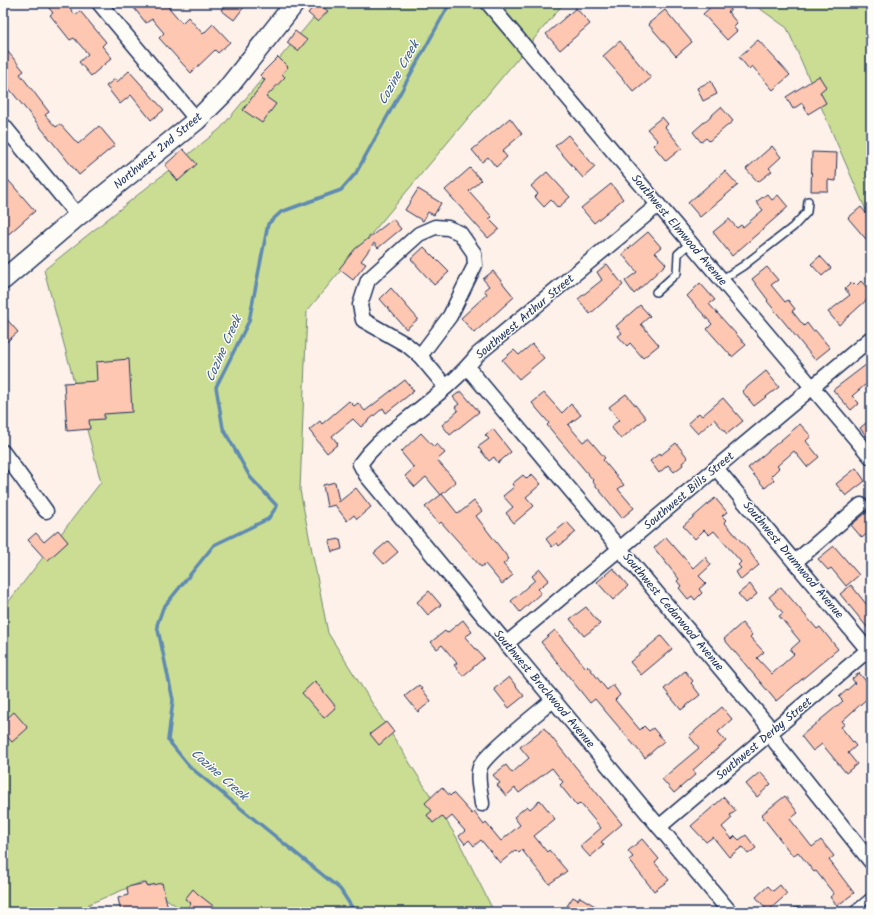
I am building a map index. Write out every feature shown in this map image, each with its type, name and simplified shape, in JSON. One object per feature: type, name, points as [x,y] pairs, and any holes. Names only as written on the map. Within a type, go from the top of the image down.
[{"type":"main road","name":"Northwest 2nd Street","points":[[3,280],[78,216],[197,120],[228,88],[295,3]]},
{"type":"street","points":[[98,3],[197,120]]},
{"type":"street","name":"Southwest Elmwood Avenue","points":[[488,3],[871,457]]},
{"type":"street","points":[[3,125],[78,216]]},
{"type":"street","name":"Southwest Arthur Street","points":[[360,464],[370,449],[468,368],[478,354],[658,205]]},
{"type":"street","points":[[420,356],[450,316],[476,264],[474,253],[460,233],[448,228],[435,227],[419,234],[381,267],[368,280],[360,305],[363,320],[407,345],[420,356],[446,387]]},
{"type":"street","name":"Southwest Bills Street","points":[[506,644],[871,338]]},
{"type":"street","name":"Southwest Cedarwood Avenue","points":[[468,368],[766,723],[776,743],[871,862]]},
{"type":"street","points":[[3,452],[46,511]]},
{"type":"street","name":"Southwest Brockwood Avenue","points":[[360,464],[366,475],[730,912]]},
{"type":"street","name":"Southwest Drumwood Avenue","points":[[716,468],[870,651]]},
{"type":"street","points":[[795,562],[861,505]]},
{"type":"street","name":"Southwest Derby Street","points":[[659,828],[870,651]]},
{"type":"street","points":[[482,804],[479,776],[481,767],[489,755],[553,700]]},
{"type":"lane","points":[[721,280],[743,266],[794,227],[807,212],[808,202]]},
{"type":"lane","points":[[656,292],[677,273],[678,254],[690,242]]},
{"type":"lane","points":[[852,912],[871,896]]},
{"type":"lane","points":[[797,912],[806,912]]},
{"type":"green space","points":[[326,3],[564,3],[307,311],[300,490],[328,633],[457,838],[494,912],[185,912],[142,882],[89,904],[85,912],[3,912],[3,609],[101,482],[44,270],[220,129]]},
{"type":"green space","points":[[752,3],[871,3],[871,222],[787,28]]},
{"type":"building","points":[[45,3],[66,3],[75,15],[80,11],[106,42],[102,46],[112,58],[91,76],[79,62],[88,54],[74,38],[70,40],[50,15],[53,13]]},
{"type":"building","points":[[130,3],[165,3],[182,23],[188,17],[203,34],[213,24],[230,42],[218,53],[215,50],[191,73],[159,38],[164,33],[152,19],[146,23]]},
{"type":"building","points":[[227,3],[247,3],[234,20],[221,10]]},
{"type":"building","points":[[317,3],[328,11],[318,22],[308,13]]},
{"type":"building","points":[[715,3],[725,3],[731,10],[728,12],[737,23],[733,27],[737,31],[727,40],[703,14]]},
{"type":"building","points":[[576,8],[590,24],[560,50],[546,34]]},
{"type":"building","points":[[665,10],[692,42],[676,56],[648,24]]},
{"type":"building","points":[[295,31],[307,40],[298,51],[287,43]]},
{"type":"building","points":[[758,40],[790,75],[773,90],[752,66],[749,69],[739,57]]},
{"type":"building","points":[[620,41],[651,78],[634,92],[603,56]]},
{"type":"building","points":[[3,46],[24,71],[20,74],[49,112],[45,115],[56,127],[60,124],[78,144],[99,126],[115,145],[79,175],[3,81]]},
{"type":"building","points":[[278,57],[288,67],[282,74],[285,77],[266,97],[276,104],[262,123],[243,110],[265,80],[260,75]]},
{"type":"building","points":[[129,71],[164,110],[151,120],[131,95],[120,104],[106,86],[115,79],[117,82]]},
{"type":"building","points":[[819,76],[826,87],[820,92],[826,103],[808,114],[802,103],[793,109],[786,97]]},
{"type":"building","points":[[711,81],[717,94],[703,101],[697,88]]},
{"type":"building","points":[[721,107],[733,121],[709,141],[706,138],[701,142],[693,132]]},
{"type":"building","points":[[662,117],[668,124],[665,127],[682,148],[666,161],[653,145],[658,141],[647,129]]},
{"type":"building","points":[[510,118],[522,134],[502,151],[507,157],[496,167],[488,157],[482,162],[472,150]]},
{"type":"building","points":[[568,135],[595,167],[583,178],[555,146]]},
{"type":"building","points":[[772,146],[781,157],[769,168],[772,171],[758,182],[746,169]]},
{"type":"building","points":[[183,149],[197,164],[178,181],[165,165]]},
{"type":"building","points":[[812,152],[837,153],[836,181],[828,180],[828,191],[811,191]]},
{"type":"building","points":[[470,168],[481,180],[469,191],[492,217],[489,219],[499,229],[488,238],[445,190]]},
{"type":"building","points":[[725,171],[738,185],[700,217],[688,203]]},
{"type":"building","points":[[547,172],[570,197],[558,208],[551,200],[544,207],[535,197],[538,194],[531,186]]},
{"type":"building","points":[[3,174],[35,211],[3,239]]},
{"type":"building","points":[[611,184],[623,199],[594,223],[581,208]]},
{"type":"building","points":[[418,189],[441,203],[434,215],[428,212],[423,221],[405,210]]},
{"type":"building","points":[[767,194],[772,200],[778,195],[788,207],[732,256],[713,232],[729,219],[737,228],[741,225],[743,227],[763,210],[756,202]]},
{"type":"building","points":[[861,207],[871,219],[871,245],[848,218]]},
{"type":"building","points":[[393,219],[401,229],[378,248],[374,243],[361,261],[366,264],[353,280],[339,269],[355,249]]},
{"type":"building","points":[[648,232],[661,247],[655,252],[666,264],[634,294],[625,281],[637,272],[622,254]]},
{"type":"building","points":[[424,247],[449,272],[434,285],[411,259]]},
{"type":"building","points":[[820,256],[831,268],[822,276],[811,264]]},
{"type":"building","points":[[607,264],[623,285],[590,314],[578,299],[602,280],[597,272]]},
{"type":"building","points":[[767,267],[778,280],[771,285],[785,302],[788,300],[795,309],[792,311],[804,326],[807,323],[830,348],[815,360],[767,301],[768,300],[752,279]]},
{"type":"building","points":[[493,271],[514,297],[474,333],[461,318],[487,294],[484,290],[489,286],[483,279]]},
{"type":"building","points":[[861,281],[871,292],[871,296],[839,325],[828,312],[850,295],[845,289],[852,282],[856,286]]},
{"type":"building","points":[[700,283],[715,300],[709,304],[746,345],[732,357],[707,329],[712,324],[687,296]]},
{"type":"building","points":[[391,288],[418,319],[406,329],[380,299]]},
{"type":"building","points":[[640,305],[650,316],[641,324],[659,345],[643,358],[630,343],[627,346],[618,336],[622,333],[616,326]]},
{"type":"building","points":[[3,315],[18,332],[3,345]]},
{"type":"building","points":[[532,344],[544,358],[519,379],[502,360],[514,350],[519,355]]},
{"type":"building","points":[[129,359],[132,412],[104,414],[104,419],[89,420],[90,429],[67,431],[64,383],[97,381],[96,362]]},
{"type":"building","points":[[871,361],[871,380],[852,396],[859,403],[851,410],[833,390]]},
{"type":"building","points":[[766,371],[779,387],[754,406],[742,391]]},
{"type":"building","points":[[405,380],[414,391],[386,413],[383,408],[361,427],[353,419],[332,436],[338,444],[327,453],[309,430],[320,421],[322,424],[349,401],[354,406],[358,403],[365,411]]},
{"type":"building","points":[[461,391],[479,412],[450,435],[442,425],[458,411],[455,407],[459,404],[453,397]]},
{"type":"building","points":[[544,393],[562,413],[571,404],[581,415],[568,425],[583,442],[588,438],[605,458],[603,460],[624,485],[618,489],[634,508],[622,518],[592,481],[593,480],[547,425],[549,423],[532,403]]},
{"type":"building","points":[[626,394],[646,418],[621,439],[611,427],[619,420],[609,407]]},
{"type":"building","points":[[723,398],[743,421],[727,434],[714,419],[698,434],[688,423],[699,413],[702,416]]},
{"type":"building","points":[[871,419],[871,442],[860,428]]},
{"type":"building","points":[[800,424],[811,436],[806,441],[819,457],[807,467],[794,451],[777,466],[779,468],[771,476],[774,480],[765,488],[748,468]]},
{"type":"building","points":[[493,429],[511,452],[498,463],[494,457],[489,461],[478,447],[489,439],[485,435]]},
{"type":"building","points":[[421,433],[434,447],[437,444],[445,453],[437,460],[456,482],[441,495],[426,477],[415,487],[405,476],[414,468],[401,452]]},
{"type":"building","points":[[676,443],[688,458],[682,463],[683,465],[674,472],[668,465],[659,473],[650,461],[660,453],[661,455]]},
{"type":"building","points":[[856,468],[865,481],[846,496],[836,484]]},
{"type":"building","points":[[532,474],[541,484],[526,497],[534,506],[514,523],[506,513],[513,507],[503,496],[514,487],[512,484],[523,475],[527,479]]},
{"type":"building","points":[[335,482],[339,502],[356,488],[371,507],[357,519],[354,515],[347,521],[335,505],[327,507],[323,485]]},
{"type":"building","points":[[442,494],[458,514],[474,501],[482,511],[476,516],[509,559],[503,564],[513,575],[502,584],[485,564],[481,567],[441,522],[439,524],[425,507]]},
{"type":"building","points":[[715,498],[727,512],[722,516],[726,520],[724,522],[747,548],[759,565],[741,580],[736,572],[741,568],[738,565],[741,562],[714,531],[709,535],[704,530],[695,539],[683,526]]},
{"type":"building","points":[[871,509],[871,530],[862,538],[851,525]]},
{"type":"building","points":[[567,522],[576,532],[559,546],[557,543],[552,547],[546,539]]},
{"type":"building","points":[[58,530],[68,542],[47,561],[28,540],[36,533],[44,542]]},
{"type":"building","points":[[666,537],[693,568],[705,557],[711,565],[699,576],[706,583],[699,589],[702,593],[695,600],[692,596],[688,599],[679,588],[681,586],[677,581],[679,579],[654,548]]},
{"type":"building","points":[[340,539],[342,549],[332,552],[329,541]]},
{"type":"building","points":[[388,541],[398,552],[384,564],[374,553]]},
{"type":"building","points":[[834,546],[859,575],[846,586],[831,568],[828,570],[818,559]]},
{"type":"building","points":[[613,568],[628,586],[613,600],[597,582]]},
{"type":"building","points":[[540,569],[549,580],[538,589],[541,593],[520,612],[511,601],[535,580],[532,576]]},
{"type":"building","points":[[750,584],[757,594],[746,603],[738,594]]},
{"type":"building","points":[[851,585],[867,605],[871,601],[871,632],[840,594]]},
{"type":"building","points":[[781,587],[817,629],[820,627],[838,649],[776,701],[724,639],[742,623],[752,635],[750,637],[764,652],[757,658],[772,674],[794,654],[790,650],[800,641],[779,616],[783,613],[769,597]]},
{"type":"building","points":[[429,591],[441,605],[428,615],[417,602]]},
{"type":"building","points":[[586,607],[600,624],[584,636],[570,619]]},
{"type":"building","points":[[463,620],[472,632],[465,637],[484,658],[463,676],[454,665],[457,663],[442,645],[437,649],[431,642],[445,631],[447,633]]},
{"type":"building","points":[[555,630],[586,668],[588,666],[607,690],[613,685],[620,695],[615,700],[640,730],[644,726],[649,731],[653,728],[664,741],[645,758],[595,699],[590,703],[541,642]]},
{"type":"building","points":[[661,636],[672,649],[641,675],[630,662]]},
{"type":"building","points":[[685,671],[693,681],[691,683],[700,695],[681,710],[664,689]]},
{"type":"building","points":[[859,673],[871,687],[871,695],[842,721],[845,724],[841,727],[856,746],[848,753],[857,764],[846,773],[822,744],[813,751],[801,736],[843,701],[839,697],[855,683],[852,679]]},
{"type":"building","points":[[509,677],[524,696],[509,708],[494,689]]},
{"type":"building","points":[[315,681],[336,707],[324,718],[302,693]]},
{"type":"building","points":[[419,685],[431,701],[418,712],[405,696]]},
{"type":"building","points":[[722,707],[732,719],[718,732],[726,741],[693,770],[696,774],[674,793],[662,779],[699,748],[689,736]]},
{"type":"building","points":[[14,712],[28,728],[12,742],[3,732],[3,722]]},
{"type":"building","points":[[386,722],[394,732],[379,745],[370,734]]},
{"type":"building","points":[[544,728],[622,824],[601,842],[604,845],[590,857],[580,846],[601,828],[580,803],[577,806],[560,785],[563,782],[552,768],[519,793],[515,788],[506,796],[497,785],[500,783],[493,775],[506,765],[512,773],[529,758],[520,747]]},
{"type":"building","points":[[760,772],[771,784],[757,797],[746,784]]},
{"type":"building","points":[[442,787],[450,796],[453,793],[472,814],[474,812],[484,825],[486,823],[501,841],[520,825],[514,817],[527,806],[530,809],[540,800],[555,819],[534,836],[547,852],[549,850],[567,871],[549,884],[522,850],[519,853],[516,850],[500,863],[481,840],[474,846],[469,840],[465,844],[459,836],[465,831],[452,816],[446,821],[442,816],[433,823],[427,815],[432,811],[425,803]]},
{"type":"building","points":[[785,796],[798,813],[790,819],[812,847],[821,840],[834,856],[829,860],[854,893],[837,906],[830,897],[834,894],[816,871],[814,872],[798,852],[793,856],[761,815]]},
{"type":"building","points":[[724,797],[736,811],[730,815],[732,818],[722,827],[732,839],[735,836],[739,840],[746,835],[756,848],[748,854],[742,847],[729,857],[713,837],[706,842],[691,826]]},
{"type":"building","points":[[642,839],[659,859],[655,863],[669,880],[654,891],[629,860],[633,857],[628,851]]},
{"type":"building","points":[[146,883],[147,886],[162,883],[168,908],[152,912],[121,912],[118,898],[128,895],[127,887]]},
{"type":"building","points":[[780,885],[787,894],[768,911],[756,897],[768,886],[773,891]]},
{"type":"building","points":[[193,889],[221,912],[184,912],[191,903],[185,899]]},
{"type":"building","points":[[573,897],[578,900],[580,897],[605,912],[576,912],[567,906]]},
{"type":"waterway","name":"Cozine Creek","points":[[355,912],[340,889],[190,767],[168,740],[173,700],[157,625],[163,608],[214,545],[268,519],[277,506],[250,477],[223,428],[216,387],[249,321],[268,224],[281,212],[341,190],[356,173],[450,3]]}]
